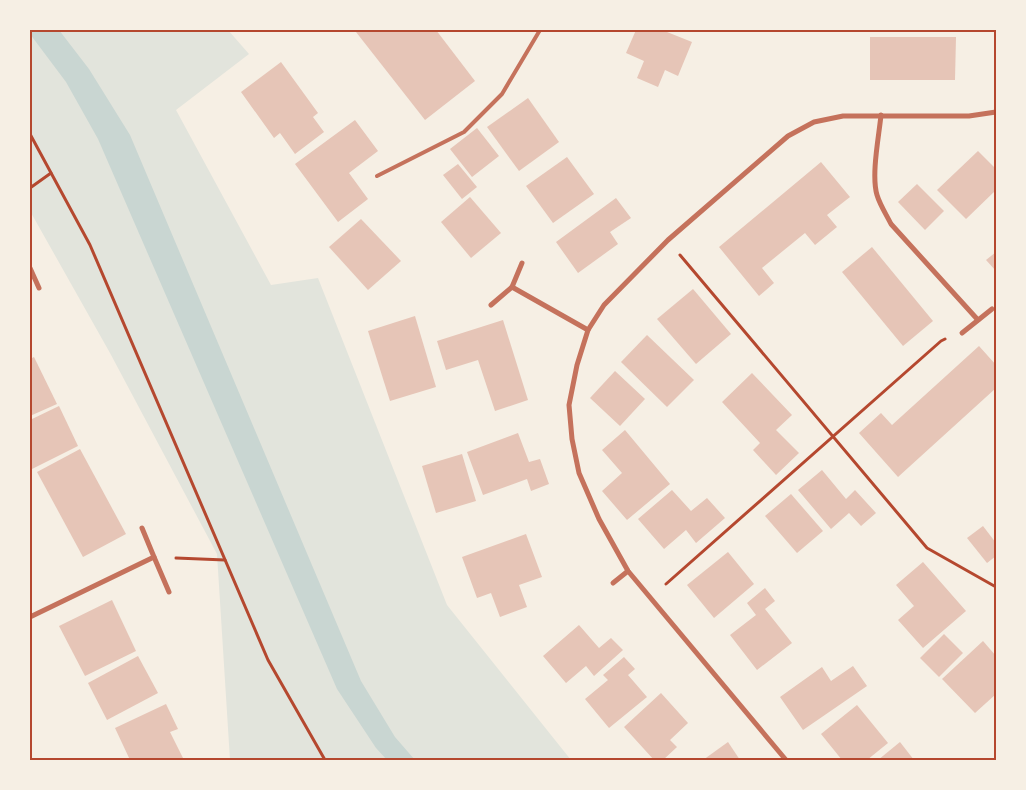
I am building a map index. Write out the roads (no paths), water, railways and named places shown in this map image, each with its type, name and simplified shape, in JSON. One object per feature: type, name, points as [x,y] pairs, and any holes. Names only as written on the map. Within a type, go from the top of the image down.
[{"type":"street","points":[[786,760],[628,571],[599,519],[582,480],[572,439],[569,406],[577,365],[588,330],[604,305],[668,240],[788,136],[814,122],[843,116],[968,116],[996,112]]},
{"type":"street","points":[[881,115],[875,176],[876,194],[881,206],[891,224],[978,320]]},
{"type":"street","points":[[491,305],[512,287],[522,263]]},
{"type":"street","points":[[30,268],[39,288]]},
{"type":"street","points":[[512,287],[588,330]]},
{"type":"street","points":[[962,333],[992,309]]},
{"type":"street","points":[[142,528],[169,592]]},
{"type":"street","points":[[30,617],[154,556]]},
{"type":"street","points":[[613,584],[628,571]]},
{"type":"lane","points":[[377,176],[464,132],[502,94],[540,30]]}]
